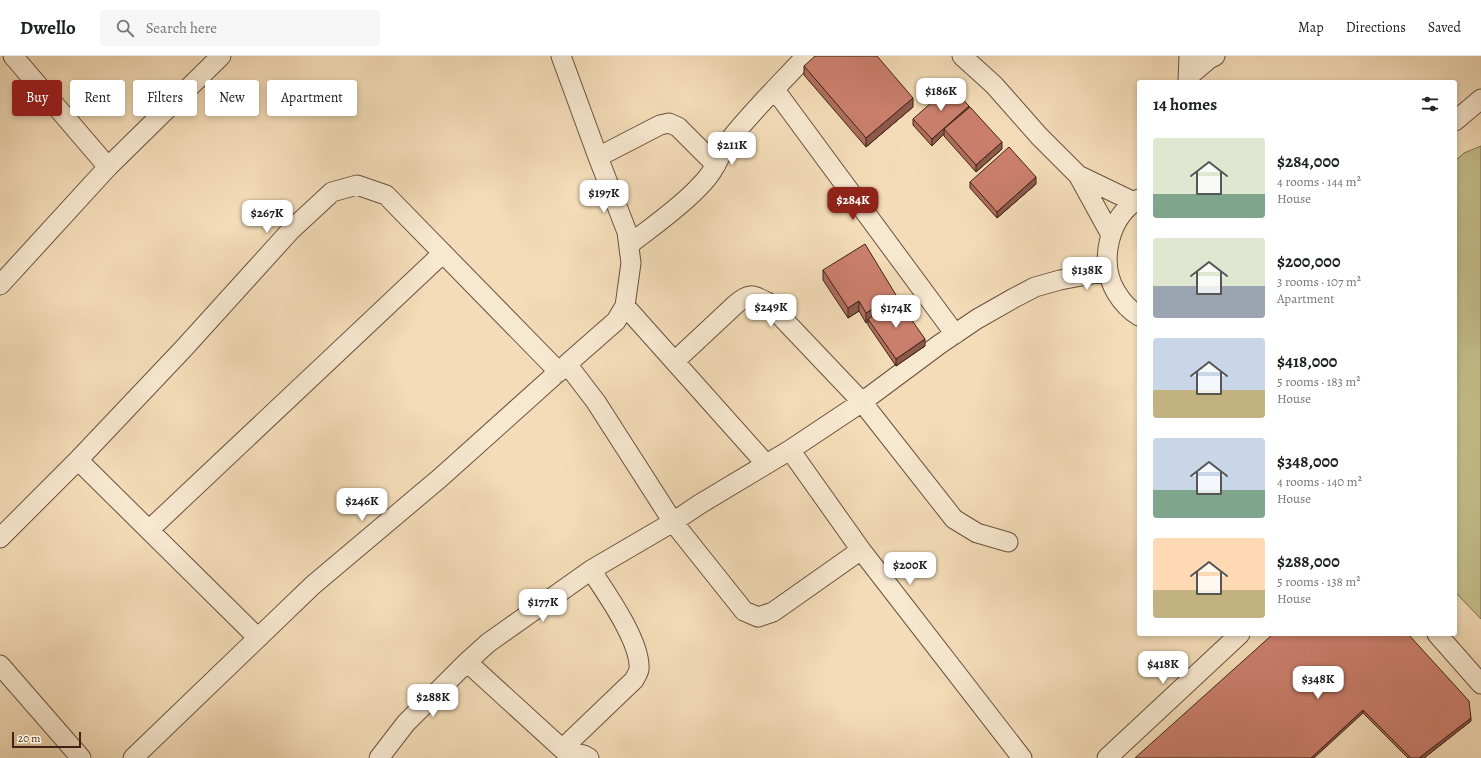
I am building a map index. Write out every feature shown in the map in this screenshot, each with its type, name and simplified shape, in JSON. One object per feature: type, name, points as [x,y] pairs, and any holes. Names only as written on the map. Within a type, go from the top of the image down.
[{"type":"street","points":[[13,56],[108,167]]},
{"type":"street","points":[[0,285],[108,167],[221,56]]},
{"type":"street","points":[[133,758],[313,585],[440,478],[616,321],[625,306],[631,263],[628,232],[598,157],[561,56]]},
{"type":"street","points":[[630,244],[682,203],[705,180],[716,165],[720,153],[728,142],[806,56]]},
{"type":"street","points":[[962,56],[994,85],[1078,175],[1111,235]]},
{"type":"street","points":[[1188,56],[1188,79]]},
{"type":"street","points":[[1188,79],[1209,59],[1215,56]]},
{"type":"street","points":[[775,90],[955,334]]},
{"type":"street","points":[[1457,119],[1481,99]]},
{"type":"street","points":[[598,157],[660,125],[669,123],[678,126],[716,165]]},
{"type":"street","points":[[1078,175],[1136,200],[1120,217],[1111,235],[1107,252],[1108,271],[1115,291],[1128,309],[1137,315]]},
{"type":"street","points":[[0,538],[78,460],[186,347],[291,230],[332,192],[357,185],[386,195],[443,253],[563,368],[596,402],[673,522],[744,611],[758,617],[773,612],[861,550]]},
{"type":"street","points":[[149,530],[443,253]]},
{"type":"street","points":[[379,758],[406,723],[467,662],[488,644],[591,570],[673,522],[790,450],[862,402],[955,334],[989,312],[1035,287],[1060,280],[1108,271]]},
{"type":"street","points":[[674,361],[736,304],[747,296],[756,296],[767,302],[862,402],[954,519],[977,533],[1008,542]]},
{"type":"street","points":[[625,306],[766,464]]},
{"type":"street","points":[[790,450],[861,550],[1022,758]]},
{"type":"street","points":[[78,460],[258,638]]},
{"type":"street","points":[[467,662],[573,755],[634,680],[639,670],[638,654],[632,637],[591,570]]},
{"type":"street","points":[[1107,758],[1238,636]]},
{"type":"street","points":[[1439,636],[1481,684]]},
{"type":"street","points":[[0,665],[81,758]]},
{"type":"shaded area","points":[[1481,146],[1481,619],[1457,594],[1457,159],[1464,153]]},
{"type":"building","points":[[815,56],[877,56],[913,98],[866,138],[804,66]]},
{"type":"building","points":[[950,86],[969,106],[932,139],[913,119]]},
{"type":"building","points":[[970,107],[1002,142],[976,165],[944,129]]},
{"type":"building","points":[[1009,147],[1036,177],[997,212],[970,182]]},
{"type":"building","points":[[865,244],[896,295],[866,313],[859,301],[848,308],[823,270]]},
{"type":"building","points":[[897,299],[925,339],[896,359],[868,319]]},
{"type":"building","points":[[1271,636],[1410,636],[1469,701],[1471,718],[1419,758],[1411,758],[1363,710],[1311,758],[1135,758]]}]
